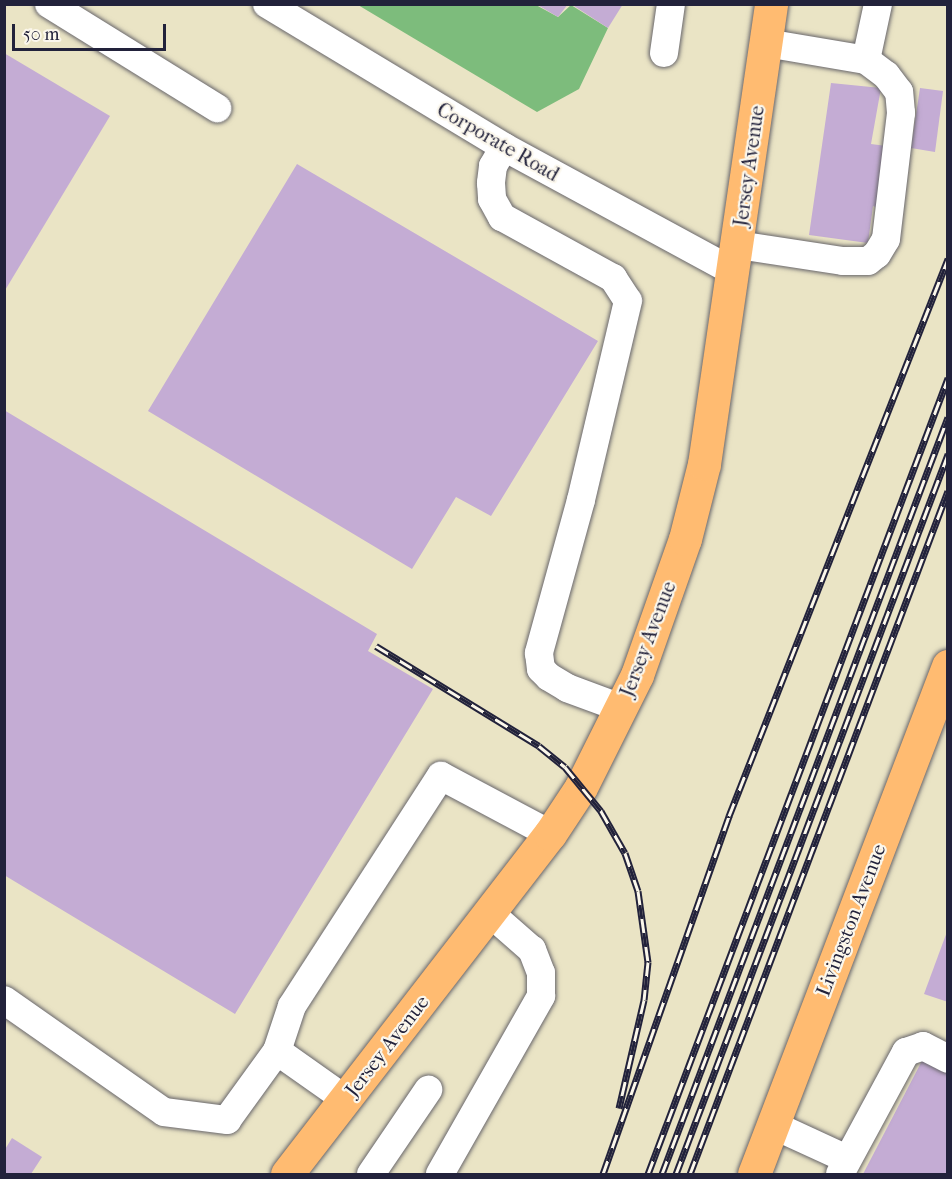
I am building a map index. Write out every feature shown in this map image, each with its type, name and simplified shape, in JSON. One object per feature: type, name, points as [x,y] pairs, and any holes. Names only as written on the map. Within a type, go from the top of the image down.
[{"type":"main road","name":"Jersey Avenue","points":[[287,1174],[491,914],[550,834],[581,787],[621,708],[661,612],[696,501],[736,258],[771,4]]},
{"type":"main road","name":"Livingston Avenue","points":[[754,1174],[946,676]]},
{"type":"street","points":[[49,4],[217,108]]},
{"type":"street","name":"Corporate Road","points":[[267,4],[504,147],[736,258],[867,261],[876,254],[886,239],[901,113],[899,92],[886,75],[866,60]]},
{"type":"street","points":[[664,53],[671,4]]},
{"type":"street","points":[[766,43],[866,60],[878,4]]},
{"type":"street","points":[[504,147],[493,166],[491,183],[492,200],[502,217],[613,278],[628,301],[584,489],[539,653],[541,669],[549,676],[567,688],[621,708]]},
{"type":"street","points":[[4,1000],[164,1112],[227,1120],[277,1052],[292,1006],[441,776],[550,834]]},
{"type":"street","points":[[440,1174],[541,996],[541,973],[532,950],[491,914]]},
{"type":"street","points":[[773,1125],[844,1167],[906,1052],[923,1046],[948,1059]]},
{"type":"street","points":[[277,1052],[345,1099]]},
{"type":"street","points":[[371,1174],[428,1090]]},
{"type":"green space","points":[[358,5],[536,5],[558,17],[571,5],[608,28],[579,89],[537,112]]},
{"type":"building","points":[[536,4],[568,4],[558,17]]},
{"type":"building","points":[[571,4],[623,4],[608,28]]},
{"type":"building","points":[[4,53],[110,116],[4,292]]},
{"type":"building","points":[[831,83],[881,88],[871,144],[886,146],[883,210],[873,206],[868,243],[809,235]]},
{"type":"building","points":[[920,88],[943,91],[935,152],[911,148]]},
{"type":"building","points":[[297,164],[598,341],[491,516],[456,497],[412,569],[148,411]]},
{"type":"building","points":[[4,410],[377,634],[368,651],[433,689],[235,1014],[4,875]]},
{"type":"building","points":[[948,929],[948,1002],[924,994]]},
{"type":"building","points":[[925,1055],[948,1067],[948,1174],[863,1174]]},
{"type":"building","points":[[12,1138],[42,1157],[31,1174],[4,1174],[4,1151]]},
{"type":"railway","points":[[603,1174],[729,816],[948,259]]},
{"type":"railway","points":[[648,1174],[948,378]]},
{"type":"railway","points":[[662,1174],[948,417]]},
{"type":"railway","points":[[676,1174],[948,454]]},
{"type":"railway","points":[[690,1174],[948,491]]},
{"type":"railway","points":[[376,646],[539,746],[565,767],[601,811],[625,853],[638,891],[648,962],[644,1000],[619,1108]]}]
